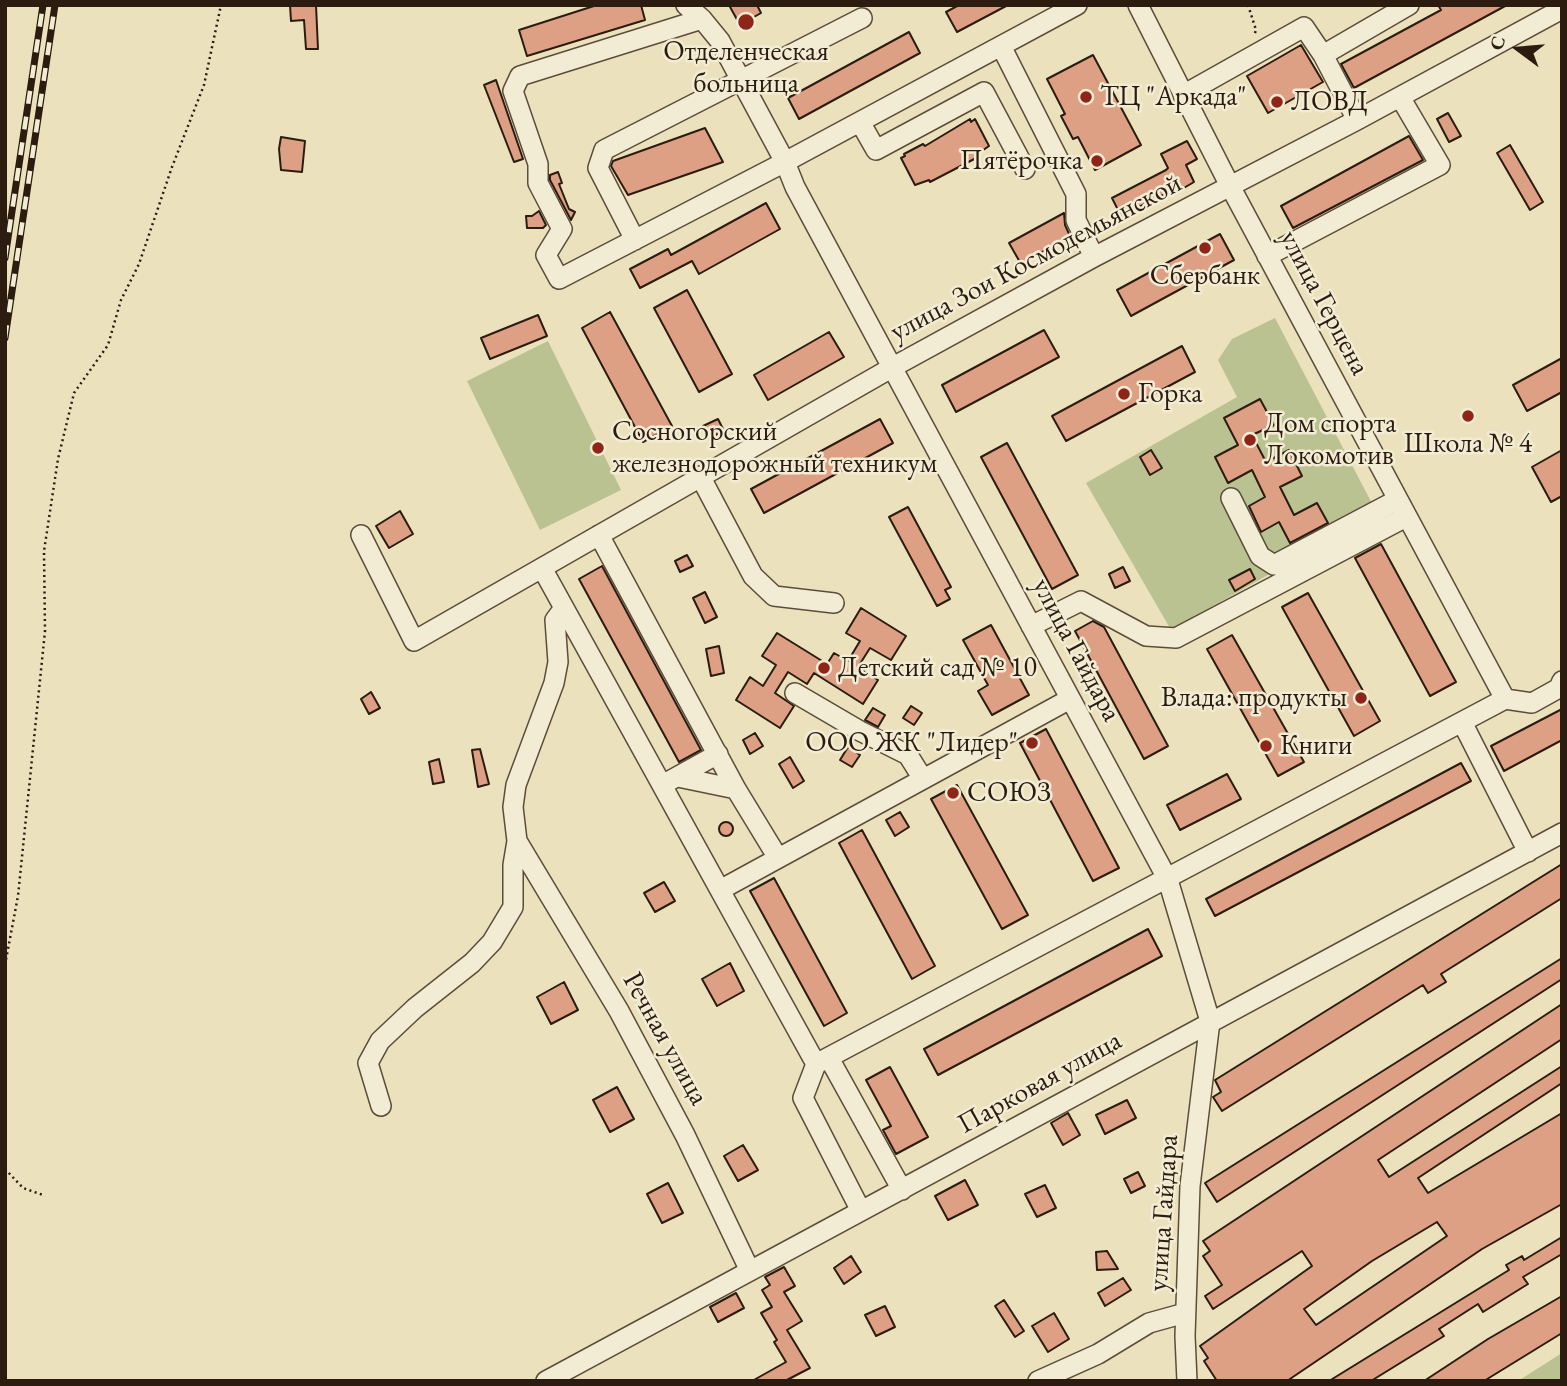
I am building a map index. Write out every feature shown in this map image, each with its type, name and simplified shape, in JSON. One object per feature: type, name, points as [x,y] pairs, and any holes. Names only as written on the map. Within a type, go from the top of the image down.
[{"type":"street","name":"улица Гайдара","points":[[686,5],[720,41],[785,162],[795,187],[1168,880],[1210,1021],[1190,1186],[1185,1313],[1186,1381]]},
{"type":"street","points":[[702,19],[520,76],[513,91],[538,164],[538,183],[562,229],[546,255],[559,278],[785,162],[1077,5]]},
{"type":"street","name":"улица Герцена","points":[[1138,5],[1267,256],[1505,699]]},
{"type":"street","points":[[1323,55],[1409,5]]},
{"type":"street","name":"улица Зои Космодемьянской","points":[[361,535],[414,641],[894,367],[1094,257],[1562,9]]},
{"type":"street","points":[[635,240],[598,168],[604,150],[862,18]]},
{"type":"street","points":[[1183,95],[1304,27],[1323,55],[1357,120]]},
{"type":"street","points":[[1001,46],[1076,194],[1076,220],[1094,257]]},
{"type":"street","points":[[860,122],[876,150],[984,92],[1025,169]]},
{"type":"street","points":[[1267,256],[1440,166],[1400,97]]},
{"type":"street","points":[[700,476],[753,576],[774,596],[834,603]]},
{"type":"street","points":[[1231,498],[1259,556],[1274,565],[1401,508]]},
{"type":"street","points":[[1031,626],[1081,601],[1146,635],[1176,638],[1401,508]]},
{"type":"street","points":[[599,535],[736,789],[778,858]]},
{"type":"street","points":[[542,568],[670,781],[720,890],[902,1190]]},
{"type":"street","points":[[382,1106],[368,1063],[380,1041],[415,1008],[472,963],[492,942],[513,907],[513,865],[517,841],[513,807],[516,785],[554,683],[558,662],[555,620],[564,608]]},
{"type":"street","points":[[861,1211],[803,1098],[822,1061],[1168,880],[1505,699],[1532,703],[1559,688],[1562,681]]},
{"type":"street","points":[[794,693],[908,755],[923,779]]},
{"type":"street","points":[[720,890],[1070,699]]},
{"type":"street","points":[[1462,722],[1528,852]]},
{"type":"street","points":[[670,781],[718,754]]},
{"type":"street","points":[[670,781],[736,789]]},
{"type":"street","name":"Парковая улица","points":[[546,1381],[1562,833]]},
{"type":"street","name":"Речная улица","points":[[517,841],[619,1011],[685,1135],[750,1271]]},
{"type":"street","points":[[1038,1381],[1098,1354],[1149,1323],[1185,1313]]},
{"type":"path","points":[[5,965],[18,896],[45,631],[44,551],[58,459],[74,393],[108,345],[121,300],[139,264],[204,85],[221,5]]},
{"type":"path","points":[[1248,5],[1256,30],[1249,58]]},
{"type":"path","points":[[5,1170],[23,1188],[43,1195]]},
{"type":"green space","name":"Дом спорта Локомотив","points":[[1275,318],[1377,513],[1171,630],[1086,483],[1237,397],[1218,360],[1232,339]]},
{"type":"green space","points":[[548,341],[621,490],[540,530],[467,381]]},
{"type":"green space","points":[[1562,1353],[1562,1381],[1518,1381]]},
{"type":"building","points":[[290,5],[316,5],[318,49],[306,49],[304,20],[291,21]]},
{"type":"building","points":[[597,5],[641,5],[645,20],[527,56],[519,30]]},
{"type":"building","points":[[729,5],[757,5],[761,13],[740,25]]},
{"type":"building","points":[[959,5],[1008,5],[957,32],[946,12]]},
{"type":"building","points":[[1438,5],[1507,5],[1354,88],[1341,64],[1441,10]]},
{"type":"building","points":[[909,32],[920,53],[799,119],[788,98]]},
{"type":"building","points":[[1301,45],[1323,82],[1268,113],[1247,76]]},
{"type":"building","name":"ТЦ \"Аркада\"","points":[[1093,55],[1141,145],[1095,170],[1078,137],[1073,139],[1061,116],[1065,114],[1047,79]]},
{"type":"building","points":[[496,80],[523,159],[514,162],[484,85]]},
{"type":"building","points":[[1448,113],[1461,136],[1449,142],[1437,119]]},
{"type":"building","points":[[970,119],[971,122],[975,119],[989,146],[979,153],[980,156],[930,182],[929,180],[915,185],[901,158],[904,154],[923,144],[925,146]]},
{"type":"building","points":[[705,128],[723,162],[628,195],[611,166],[613,161]]},
{"type":"building","points":[[1409,136],[1423,160],[1293,228],[1281,206]]},
{"type":"building","points":[[281,137],[305,141],[302,172],[281,170]]},
{"type":"building","points":[[1187,141],[1197,159],[1186,165],[1194,182],[1121,216],[1112,198],[1166,170],[1168,168],[1161,154]]},
{"type":"building","points":[[1510,145],[1543,202],[1530,210],[1497,153]]},
{"type":"building","points":[[558,172],[562,183],[559,184],[569,209],[575,212],[571,220],[550,180],[550,175]]},
{"type":"building","points":[[766,203],[780,229],[699,274],[692,261],[640,288],[630,269],[668,249],[671,255]]},
{"type":"building","points":[[539,211],[546,225],[543,228],[527,228],[526,216],[532,216]]},
{"type":"building","points":[[1064,213],[1070,236],[1021,264],[1009,243]]},
{"type":"building","points":[[1220,234],[1234,260],[1131,316],[1117,290]]},
{"type":"building","points":[[687,290],[732,374],[699,392],[654,308]]},
{"type":"building","points":[[610,312],[672,426],[643,442],[582,328]]},
{"type":"building","points":[[538,315],[547,336],[490,359],[481,338]]},
{"type":"building","points":[[1044,330],[1059,357],[956,412],[942,385]]},
{"type":"building","points":[[829,332],[844,357],[768,400],[754,375]]},
{"type":"building","points":[[1182,346],[1195,372],[1066,441],[1052,416]]},
{"type":"building","points":[[1562,358],[1562,392],[1527,411],[1513,385]]},
{"type":"building","points":[[1260,399],[1274,425],[1252,435],[1266,462],[1289,450],[1302,476],[1280,487],[1294,515],[1317,503],[1328,523],[1290,543],[1279,522],[1261,532],[1249,506],[1265,497],[1252,470],[1228,483],[1215,457],[1238,445],[1224,418]]},
{"type":"building","points":[[718,419],[724,431],[709,438],[703,426]]},
{"type":"building","points":[[880,419],[893,443],[764,513],[751,489]]},
{"type":"building","points":[[1007,443],[1078,575],[1052,589],[981,457]]},
{"type":"building","points":[[1151,450],[1162,468],[1150,475],[1140,457]]},
{"type":"building","points":[[1562,450],[1562,496],[1551,502],[1532,467]]},
{"type":"building","points":[[908,507],[951,587],[945,590],[950,599],[937,606],[889,517]]},
{"type":"building","points":[[400,511],[413,534],[389,548],[376,526]]},
{"type":"building","points":[[1381,544],[1456,682],[1430,696],[1355,558]]},
{"type":"building","points":[[687,555],[693,566],[680,572],[675,561]]},
{"type":"building","points":[[602,566],[701,750],[679,762],[579,579]]},
{"type":"building","points":[[1123,567],[1130,581],[1115,588],[1109,574]]},
{"type":"building","points":[[1250,569],[1255,579],[1235,591],[1229,580]]},
{"type":"building","points":[[705,592],[717,617],[705,623],[693,598]]},
{"type":"building","points":[[1308,593],[1380,721],[1354,736],[1282,607]]},
{"type":"building","points":[[861,608],[906,636],[891,660],[870,648],[858,667],[878,680],[863,704],[814,673],[807,684],[788,672],[775,693],[794,706],[780,728],[736,700],[750,677],[763,686],[776,665],[762,656],[777,633],[827,664],[834,653],[848,661],[860,641],[846,633]]},
{"type":"building","points":[[1093,621],[1104,627],[1168,746],[1144,759],[1075,631]]},
{"type":"building","points":[[991,625],[1029,695],[992,715],[978,691],[988,685],[963,640]]},
{"type":"building","points":[[1232,635],[1304,762],[1278,776],[1207,649]]},
{"type":"building","points":[[719,646],[724,673],[711,676],[706,649]]},
{"type":"building","points":[[371,692],[380,708],[369,714],[361,699]]},
{"type":"building","points":[[911,706],[922,713],[914,725],[903,718]]},
{"type":"building","points":[[873,708],[885,715],[878,727],[865,720]]},
{"type":"building","points":[[1562,709],[1562,740],[1504,771],[1491,746]]},
{"type":"building","points":[[1046,729],[1119,868],[1093,881],[1020,743]]},
{"type":"building","points":[[755,733],[763,746],[750,754],[743,740]]},
{"type":"building","points":[[848,747],[860,755],[852,767],[840,760]]},
{"type":"building","points":[[480,749],[489,784],[478,787],[472,750]]},
{"type":"building","points":[[790,757],[804,781],[793,788],[779,764]]},
{"type":"building","points":[[439,759],[444,782],[433,784],[429,762]]},
{"type":"building","points":[[1461,763],[1471,781],[1215,916],[1206,899]]},
{"type":"building","points":[[1227,774],[1241,799],[1180,830],[1167,805]]},
{"type":"building","points":[[957,785],[1028,915],[1002,929],[931,799]]},
{"type":"building","points":[[900,812],[909,827],[895,836],[886,820]]},
{"type":"building","points":[[723,822],[729,822],[733,829],[729,836],[723,836],[719,832],[719,826]]},
{"type":"building","points":[[862,830],[935,966],[912,979],[839,843]]},
{"type":"building","points":[[1562,864],[1562,898],[1441,974],[1446,982],[1428,993],[1423,985],[1222,1111],[1213,1097],[1221,1092],[1215,1080]]},
{"type":"building","points":[[774,878],[847,1013],[824,1026],[750,891]]},
{"type":"building","points":[[664,882],[675,901],[655,912],[644,893]]},
{"type":"building","points":[[1148,929],[1162,956],[938,1075],[924,1049]]},
{"type":"building","points":[[1562,958],[1562,979],[1217,1202],[1205,1183]]},
{"type":"building","points":[[730,963],[744,991],[717,1006],[702,979]]},
{"type":"building","points":[[564,982],[578,1010],[551,1024],[537,997]]},
{"type":"building","points":[[1562,1004],[1562,1039],[1378,1160],[1389,1177],[1562,1066],[1562,1083],[1418,1178],[1428,1193],[1562,1113],[1562,1204],[1482,1249],[1287,1381],[1217,1381],[1204,1361],[1208,1358],[1200,1346],[1312,1266],[1302,1251],[1213,1309],[1205,1296],[1222,1285],[1203,1256],[1210,1251],[1203,1241]],"holes":[[[1437,1222],[1447,1236],[1316,1325],[1304,1309],[1372,1261]]]},
{"type":"building","points":[[890,1067],[928,1137],[896,1154],[883,1130],[891,1126],[866,1080]]},
{"type":"building","points":[[617,1087],[634,1119],[610,1132],[593,1100]]},
{"type":"building","points":[[1127,1100],[1136,1118],[1105,1134],[1096,1115]]},
{"type":"building","points":[[1068,1113],[1080,1135],[1063,1145],[1051,1123]]},
{"type":"building","points":[[743,1145],[758,1170],[738,1181],[724,1156]]},
{"type":"building","points":[[1138,1172],[1145,1186],[1131,1193],[1124,1179]]},
{"type":"building","points":[[965,1180],[978,1205],[948,1220],[935,1196]]},
{"type":"building","points":[[668,1183],[683,1213],[662,1223],[647,1194]]},
{"type":"building","points":[[1045,1185],[1056,1208],[1037,1217],[1025,1194]]},
{"type":"building","points":[[1562,1237],[1562,1254],[1523,1277],[1528,1284],[1483,1312],[1478,1304],[1439,1329],[1444,1336],[1371,1381],[1329,1381],[1509,1270],[1506,1265],[1522,1256],[1524,1260]]},
{"type":"building","points":[[1107,1251],[1118,1269],[1097,1270],[1096,1252]]},
{"type":"building","points":[[851,1256],[861,1272],[844,1284],[834,1268]]},
{"type":"building","points":[[784,1267],[795,1286],[784,1292],[802,1321],[787,1330],[810,1368],[785,1381],[752,1381],[786,1362],[761,1313],[772,1307],[762,1290],[770,1285],[765,1277]]},
{"type":"building","points":[[1123,1278],[1131,1290],[1105,1306],[1098,1293]]},
{"type":"building","points":[[736,1293],[744,1308],[718,1322],[710,1307]]},
{"type":"building","points":[[1562,1296],[1562,1333],[1484,1381],[1424,1381],[1488,1339]]},
{"type":"building","points":[[1004,1300],[1024,1331],[1015,1337],[995,1306]]},
{"type":"building","points":[[885,1306],[895,1327],[876,1336],[865,1315]]},
{"type":"building","points":[[1054,1313],[1069,1339],[1048,1352],[1032,1326]]},
{"type":"railway","points":[[5,258],[43,5]]},
{"type":"railway","points":[[5,338],[55,5]]},
{"type":"place","name":"Отделенческая больница","points":[[746,22]]},
{"type":"place","name":"ТЦ \"Аркада\"","points":[[1086,97]]},
{"type":"place","name":"ЛОВД","points":[[1277,102]]},
{"type":"place","name":"Пятёрочка","points":[[1097,161]]},
{"type":"place","name":"Сбербанк","points":[[1205,248]]},
{"type":"place","name":"Горка","points":[[1124,394]]},
{"type":"place","name":"Школа № 4","points":[[1468,416]]},
{"type":"place","name":"Дом спорта Локомотив","points":[[1250,440]]},
{"type":"place","name":"Сосногорский железнодорожный техникум","points":[[598,448]]},
{"type":"place","name":"Детский сад № 10","points":[[824,668]]},
{"type":"place","name":"Влада: продукты","points":[[1361,698]]},
{"type":"place","name":"ООО ЖК \"Лидер\"","points":[[1032,743]]},
{"type":"place","name":"Книги","points":[[1266,746]]},
{"type":"place","name":"СОЮЗ","points":[[953,793]]}]
